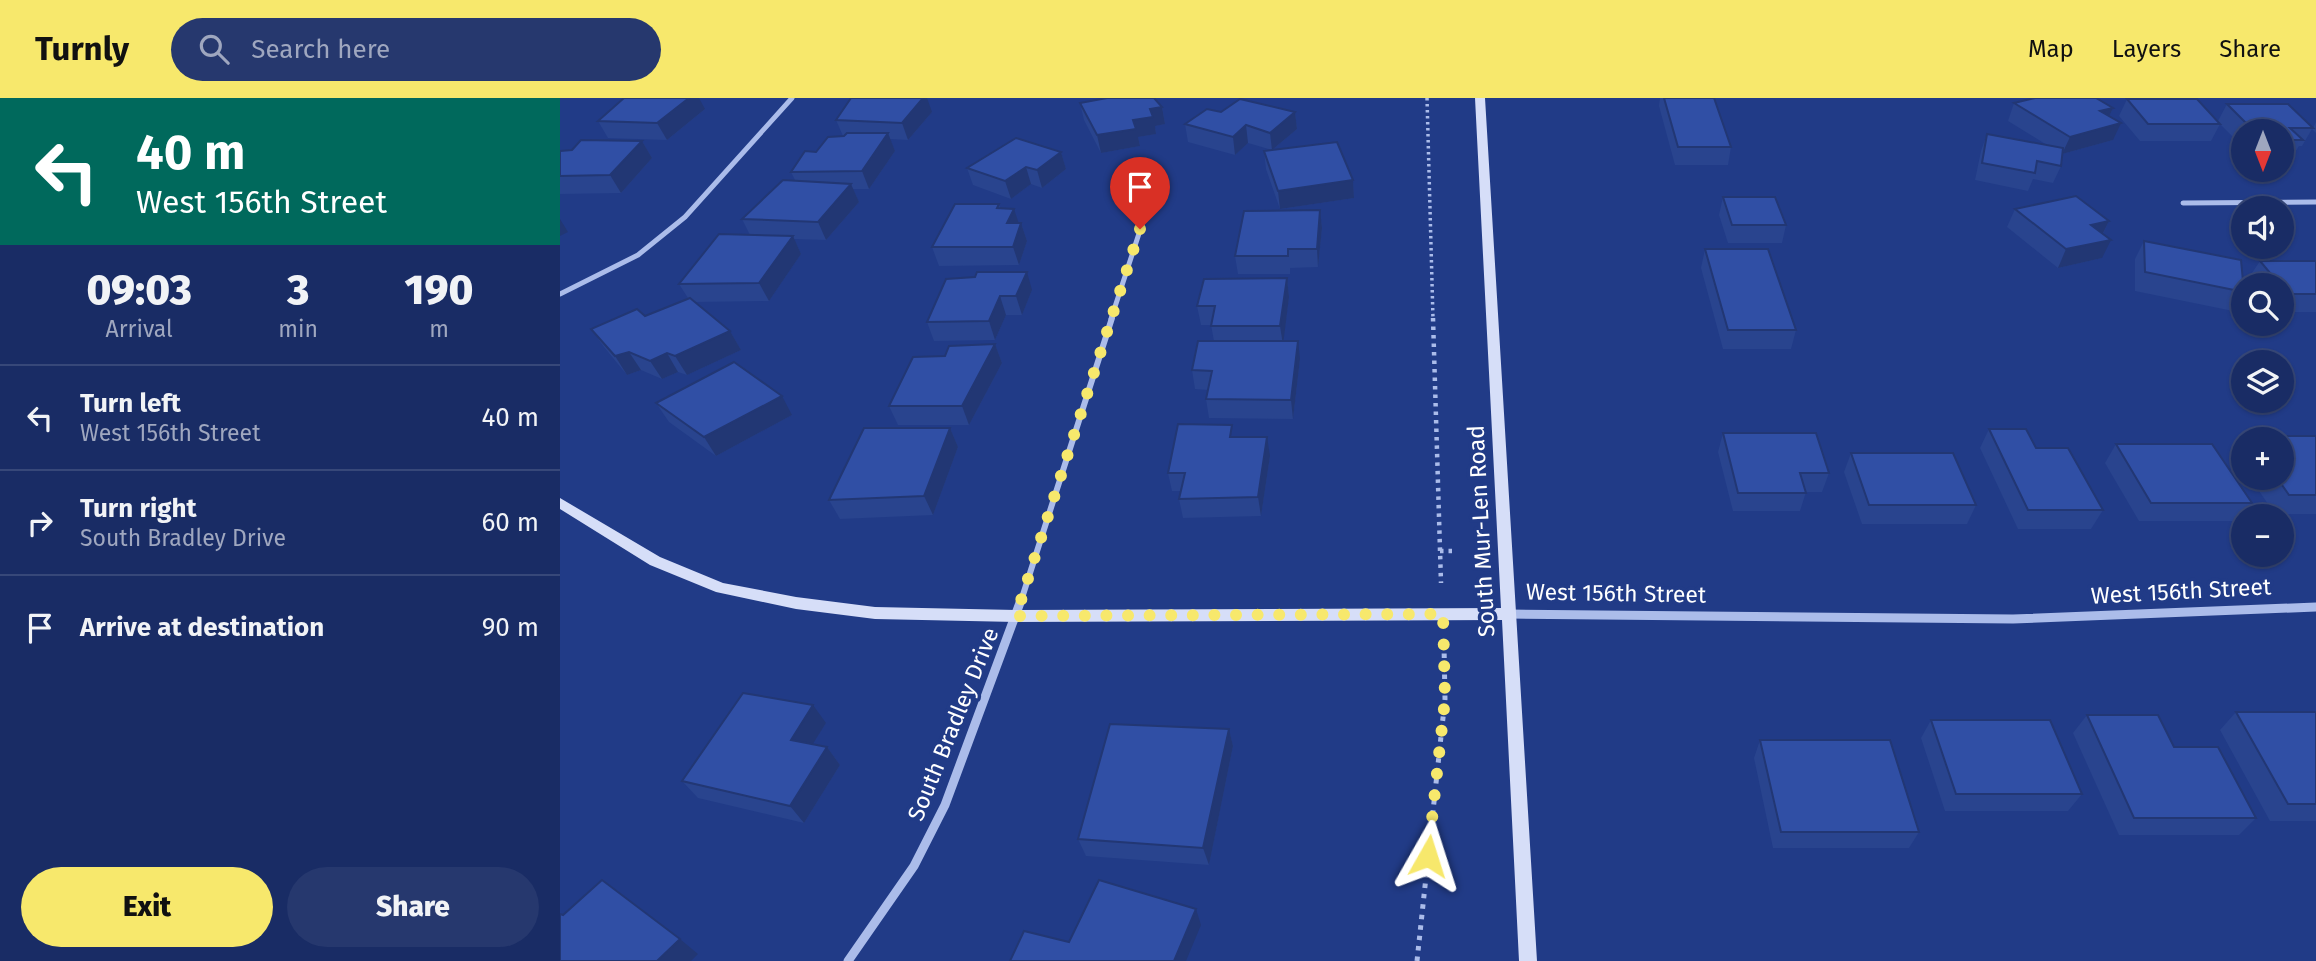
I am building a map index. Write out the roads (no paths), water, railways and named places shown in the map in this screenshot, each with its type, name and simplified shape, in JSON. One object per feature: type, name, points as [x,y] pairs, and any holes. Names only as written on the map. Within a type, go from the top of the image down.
[{"type":"main road","name":"South Mur-Len Road","points":[[1480,98],[1528,961]]},
{"type":"main road","name":"West 156th Street","points":[[560,503],[655,561],[721,588],[796,603],[875,613],[1016,616],[1508,614]]},
{"type":"street","points":[[560,294],[638,255],[685,217],[733,167],[792,98]]},
{"type":"street","points":[[2183,203],[2316,202]]},
{"type":"street","name":"South Bradley Drive","points":[[848,961],[914,866],[945,805],[1016,616],[1149,203]]},
{"type":"street","name":"West 156th Street","points":[[1508,614],[1969,621],[2195,616],[2316,607]]}]
